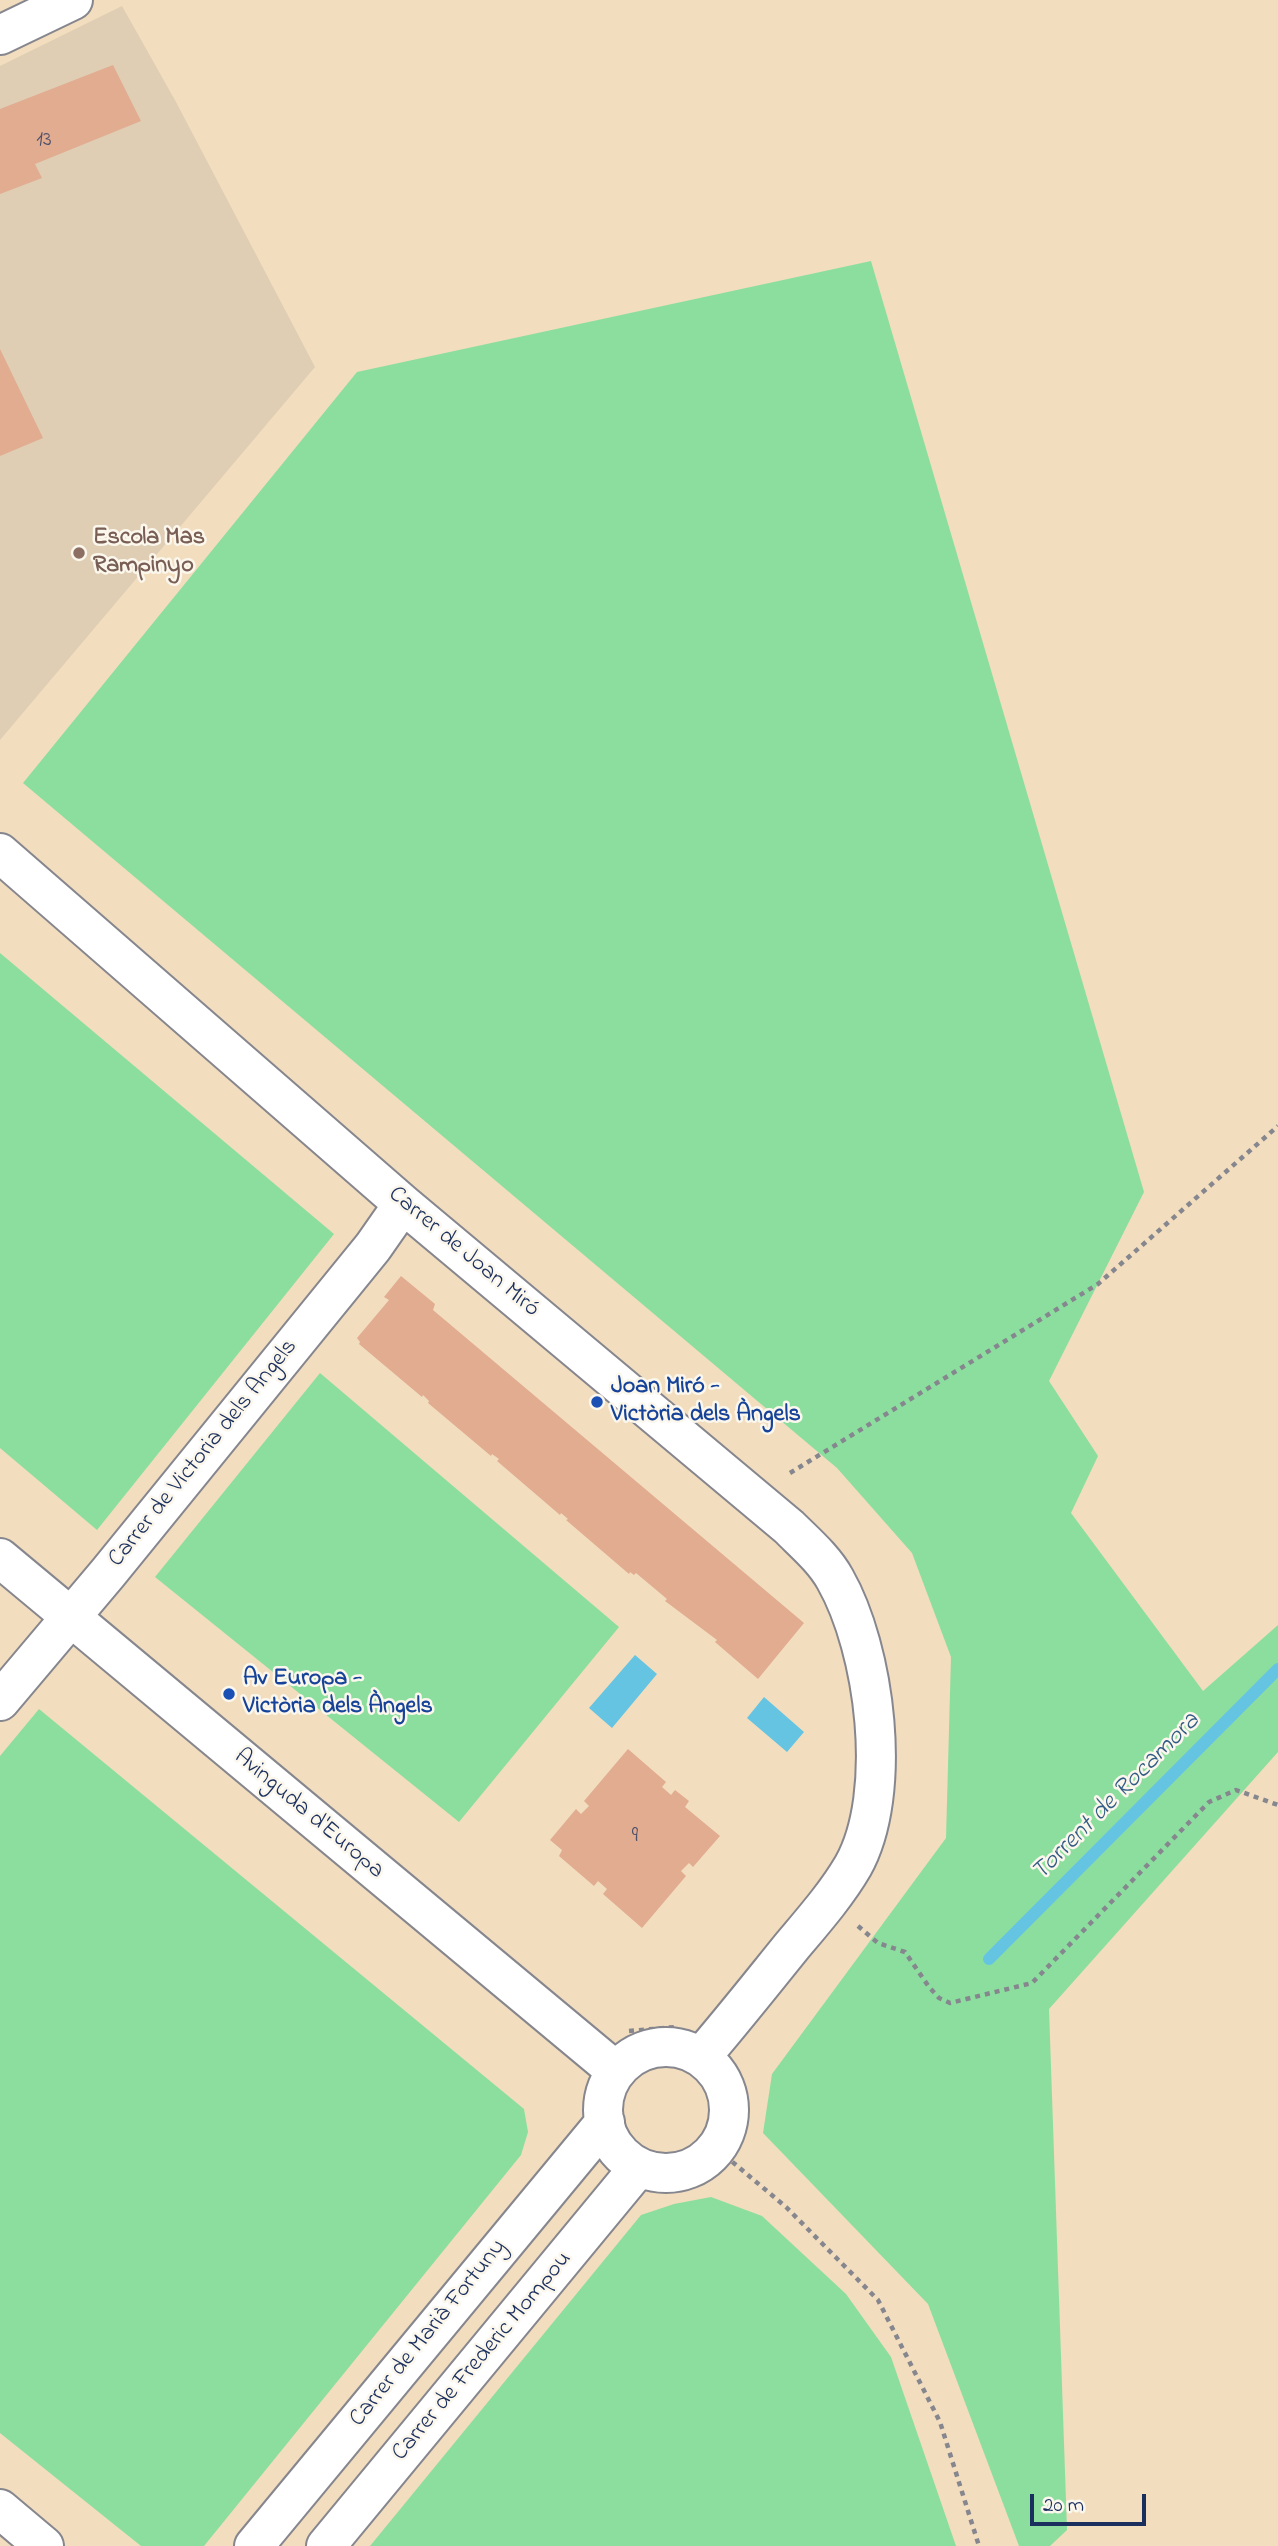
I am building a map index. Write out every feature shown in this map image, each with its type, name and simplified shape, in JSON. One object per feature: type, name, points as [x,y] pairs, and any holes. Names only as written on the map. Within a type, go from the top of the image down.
[{"type":"street","points":[[0,35],[73,0]]},
{"type":"street","name":"Carrer de Joan Miró","points":[[0,853],[403,1204],[616,1379],[789,1527],[833,1575],[847,1601],[858,1635],[870,1690],[877,1769],[866,1834],[854,1864],[835,1894],[692,2042]]},
{"type":"street","name":"Carrer de Victoria dels Angels","points":[[0,1701],[364,1258],[403,1204]]},
{"type":"street","name":"Avinguda d'Europa","points":[[0,1559],[616,2070]]},
{"type":"street","points":[[692,2042],[725,2085],[730,2106],[727,2129],[717,2149],[699,2164],[678,2172],[655,2173],[627,2160],[609,2137],[603,2107],[607,2086],[616,2070],[635,2054],[655,2047],[676,2047],[692,2042]]},
{"type":"street","name":"Carrer de Marià Fortuny","points":[[254,2546],[605,2122]]},
{"type":"street","name":"Carrer de Frederic Mompou","points":[[326,2546],[639,2167]]},
{"type":"street","points":[[0,2509],[44,2546]]},
{"type":"path","points":[[790,1473],[1098,1284],[1278,1126]]},
{"type":"path","points":[[858,1926],[878,1943],[905,1952],[929,1987],[939,1998],[950,2003],[1032,1983],[1209,1802],[1236,1790],[1278,1805]]},
{"type":"path","points":[[623,2032],[692,2042]]},
{"type":"path","points":[[717,2149],[786,2207],[878,2300],[940,2422],[979,2546]]},
{"type":"shaded area","name":"Escola Mas Rampinyo","points":[[122,6],[176,102],[315,367],[0,740],[0,66]]},
{"type":"green space","points":[[871,261],[1144,1192],[1049,1381],[1098,1456],[1071,1513],[1203,1691],[1278,1625],[1278,1752],[1049,2009],[1067,2530],[1050,2546],[1019,2546],[928,2304],[763,2133],[772,2074],[946,1838],[951,1657],[912,1553],[837,1468],[23,783],[357,372]]},
{"type":"green space","points":[[0,953],[334,1234],[97,1530],[0,1448]]},
{"type":"green space","points":[[320,1373],[619,1627],[459,1822],[155,1577]]},
{"type":"green space","points":[[39,1709],[524,2109],[528,2132],[521,2155],[204,2546],[141,2546],[0,2433],[0,1756]]},
{"type":"green space","points":[[711,2197],[762,2216],[846,2294],[891,2357],[956,2546],[370,2546],[641,2215],[674,2204]]},
{"type":"water","points":[[635,1655],[657,1674],[612,1728],[589,1708]]},
{"type":"water","points":[[764,1697],[804,1732],[787,1752],[747,1718]]},
{"type":"building","points":[[113,65],[141,121],[35,164],[42,178],[0,194],[0,109]]},
{"type":"building","points":[[0,349],[43,438],[0,456]]},
{"type":"building","points":[[401,1276],[435,1304],[433,1310],[804,1623],[758,1679],[715,1642],[717,1640],[665,1601],[667,1599],[636,1573],[629,1574],[561,1513],[560,1515],[497,1461],[499,1459],[492,1454],[491,1456],[428,1403],[423,1395],[422,1397],[359,1344],[357,1338],[389,1300],[384,1297]]},
{"type":"building","points":[[628,1749],[666,1782],[662,1787],[671,1795],[675,1790],[689,1801],[685,1807],[720,1836],[693,1867],[689,1863],[681,1871],[686,1876],[642,1928],[603,1894],[607,1889],[598,1881],[594,1886],[559,1856],[562,1850],[550,1840],[576,1809],[581,1814],[589,1806],[584,1801]]},
{"type":"waterway","name":"Torrent de Rocamora","points":[[989,1959],[1278,1669]]},
{"type":"place","name":"Escola Mas Rampinyo","points":[[79,553]]},
{"type":"place","name":"Joan Miró - Victòria dels Àngels","points":[[597,1402]]},
{"type":"place","name":"Av Europa - Victòria dels Àngels","points":[[229,1694]]}]
